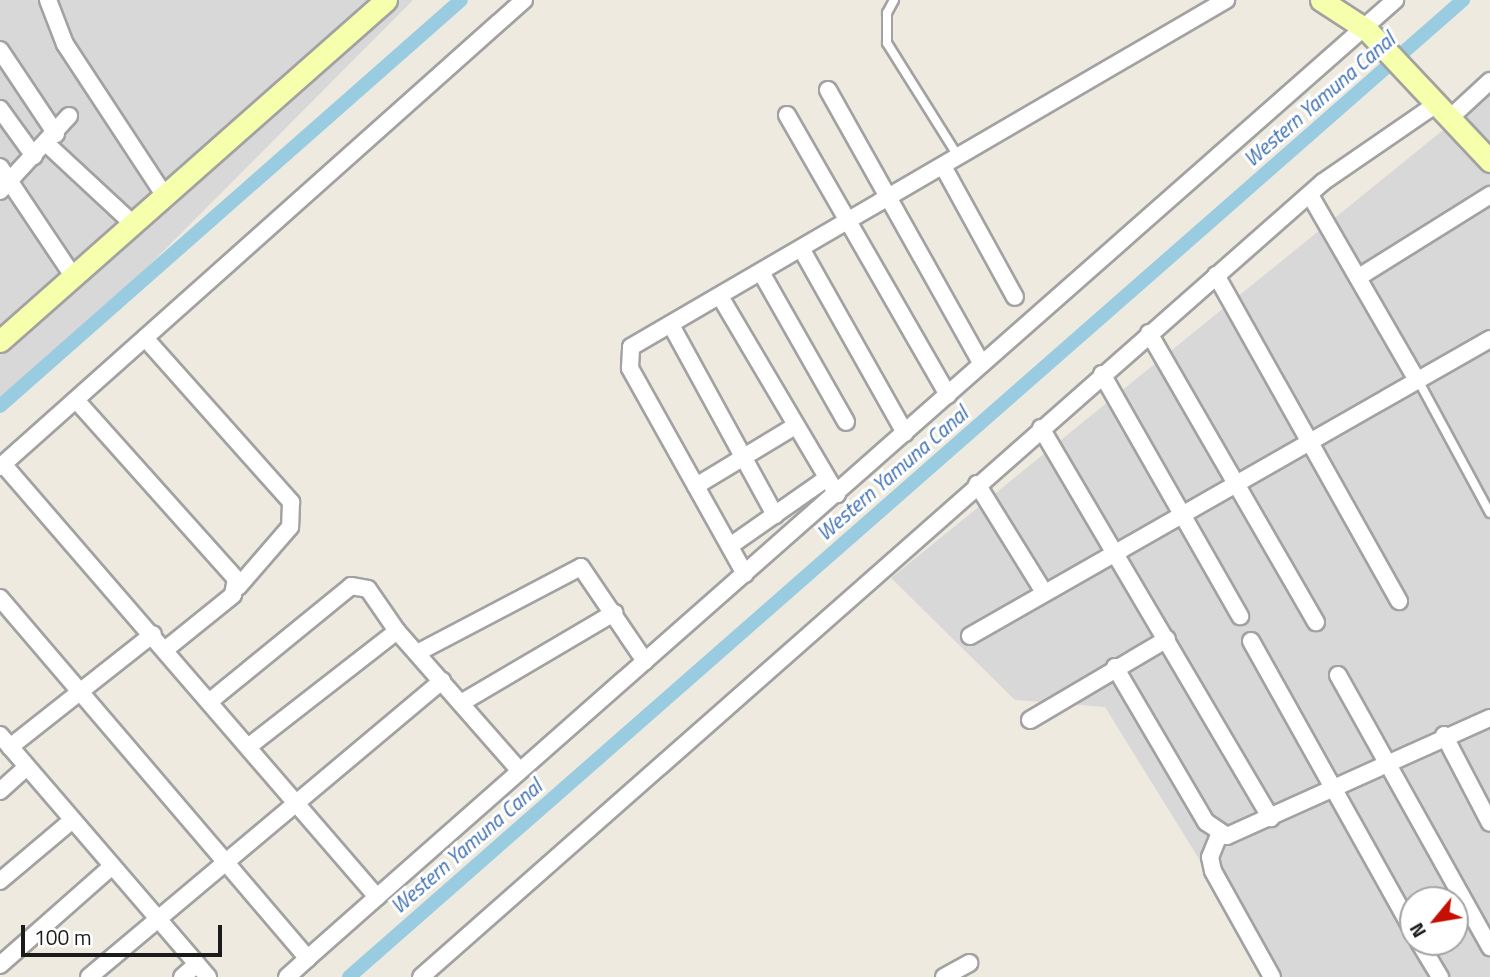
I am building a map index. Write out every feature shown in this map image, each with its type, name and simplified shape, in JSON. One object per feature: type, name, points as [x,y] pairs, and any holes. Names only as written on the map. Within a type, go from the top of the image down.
[{"type":"main road","points":[[0,341],[386,0]]},
{"type":"main road","points":[[1321,0],[1365,28],[1490,161]]},
{"type":"street","points":[[48,0],[65,44],[165,195]]},
{"type":"street","points":[[377,897],[166,649],[1,466],[524,0]]},
{"type":"street","points":[[745,574],[627,360],[631,347],[721,298],[960,159],[1226,0]]},
{"type":"street","points":[[287,977],[1395,0]]},
{"type":"street","points":[[0,50],[51,139],[132,224]]},
{"type":"street","points":[[421,977],[1102,374],[1310,195],[1440,105],[1490,81]]},
{"type":"street","points":[[828,90],[982,364]]},
{"type":"street","points":[[0,109],[34,156]]},
{"type":"street","points":[[787,115],[948,395]]},
{"type":"street","points":[[5,186],[51,139],[69,116]]},
{"type":"street","points":[[0,167],[5,186],[73,276]]},
{"type":"street","points":[[944,168],[1015,297]]},
{"type":"street","points":[[1310,195],[1360,276],[1418,380]]},
{"type":"street","points":[[1360,276],[1490,195]]},
{"type":"street","points":[[802,250],[905,433]]},
{"type":"street","points":[[762,274],[846,422]]},
{"type":"street","points":[[1216,275],[1310,438],[1399,601]]},
{"type":"street","points":[[721,298],[837,494]]},
{"type":"street","points":[[671,325],[775,514]]},
{"type":"street","points":[[1149,333],[1236,479],[1316,622]]},
{"type":"street","points":[[145,338],[291,502],[290,527],[238,587],[166,649]]},
{"type":"street","points":[[970,636],[1236,479],[1490,339]]},
{"type":"street","points":[[1102,374],[1240,615]]},
{"type":"street","points":[[76,400],[229,568],[238,587]]},
{"type":"street","points":[[696,486],[795,426]]},
{"type":"street","points":[[1041,428],[1271,818]]},
{"type":"street","points":[[730,546],[827,478]]},
{"type":"street","points":[[977,484],[1044,592]]},
{"type":"street","points":[[417,653],[574,567],[586,570],[645,661]]},
{"type":"street","points":[[209,702],[357,583],[520,771]]},
{"type":"street","points":[[0,598],[308,958]]},
{"type":"street","points":[[461,703],[614,613]]},
{"type":"street","points":[[248,747],[397,631]]},
{"type":"street","points":[[152,634],[81,691],[5,741],[109,869],[208,977]]},
{"type":"street","points":[[1030,720],[1115,667],[1167,639]]},
{"type":"street","points":[[1251,641],[1399,906]]},
{"type":"street","points":[[1115,667],[1219,835]]},
{"type":"street","points":[[1338,675],[1449,886]]},
{"type":"street","points":[[89,977],[442,681]]},
{"type":"street","points":[[1272,977],[1213,871],[1210,857],[1219,835],[1271,818],[1444,735],[1490,718]]},
{"type":"street","points":[[1444,735],[1490,824]]},
{"type":"street","points":[[0,791],[27,767]]},
{"type":"street","points":[[0,881],[70,822]]},
{"type":"street","points":[[0,965],[109,869]]},
{"type":"street","points":[[1469,920],[1490,947]]},
{"type":"street","points":[[1427,956],[1440,977]]},
{"type":"street","points":[[944,977],[969,963]]},
{"type":"street","points":[[182,977],[197,964]]},
{"type":"lane","points":[[894,0],[887,13],[887,43],[960,159]]},
{"type":"lane","points":[[1418,380],[1490,513]]},
{"type":"shaded area","points":[[0,0],[413,0],[81,334],[0,406]]},
{"type":"shaded area","points":[[1490,92],[1490,977],[1272,977],[1105,707],[1015,700],[891,578]]},
{"type":"waterway","points":[[0,406],[461,0]]},
{"type":"waterway","name":"Western Yamuna Canal","points":[[349,977],[1463,0]]}]
